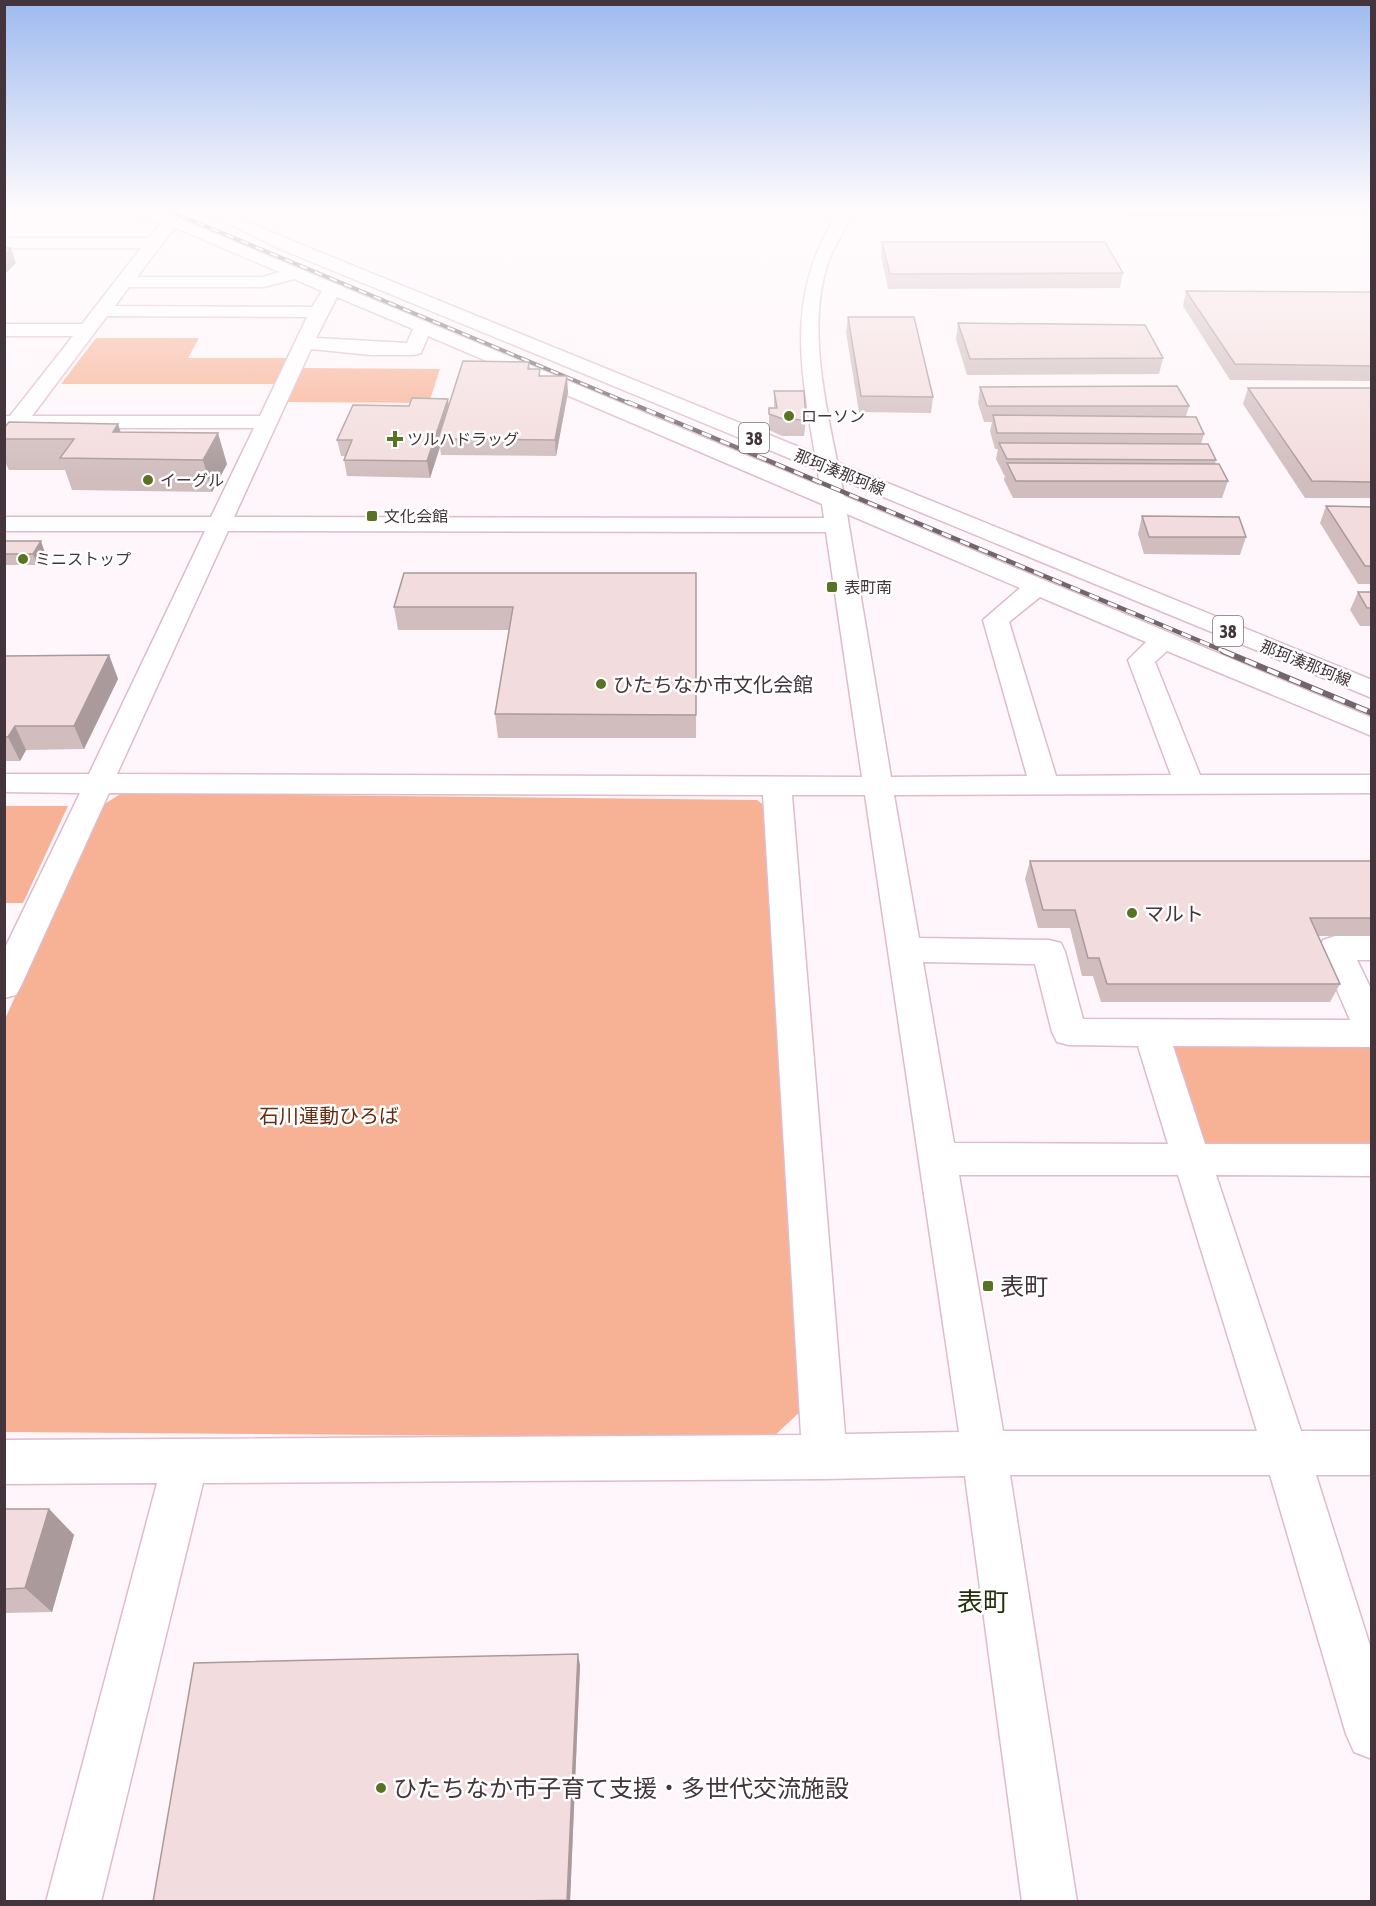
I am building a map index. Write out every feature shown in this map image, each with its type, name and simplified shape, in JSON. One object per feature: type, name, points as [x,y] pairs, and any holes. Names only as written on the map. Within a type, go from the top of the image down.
[{"type":"street","points":[[8,427],[111,299]]},
{"type":"street","points":[[4,986],[325,299]]},
{"type":"street","points":[[356,299],[423,326],[836,513],[1038,586],[1371,728]]},
{"type":"street","name":"那珂湊那珂線","points":[[417,299],[1371,690]]},
{"type":"street","points":[[810,299],[811,362],[984,1453],[1050,1902]]},
{"type":"street","points":[[101,311],[318,312]]},
{"type":"street","points":[[304,343],[371,349],[414,349],[423,326]]},
{"type":"street","points":[[4,330],[87,330]]},
{"type":"street","points":[[8,427],[267,422]]},
{"type":"street","points":[[4,524],[220,525],[836,513]]},
{"type":"street","points":[[1038,586],[996,620],[1044,785]]},
{"type":"street","points":[[1164,640],[1141,660],[1189,784]]},
{"type":"street","points":[[4,783],[877,786],[1371,784]]},
{"type":"street","points":[[777,785],[825,1457]]},
{"type":"street","points":[[1371,948],[1335,948],[1371,1030]]},
{"type":"street","points":[[903,950],[1049,952],[1069,1032],[1371,1034]]},
{"type":"street","points":[[1150,1033],[1286,1452],[1371,1734]]},
{"type":"street","points":[[936,1159],[1371,1160]]},
{"type":"street","points":[[4,1462],[825,1457],[984,1453],[1371,1453]]},
{"type":"street","points":[[73,1902],[186,1460]]},
{"type":"green space","points":[[96,338],[199,338],[188,358],[289,358],[277,384],[61,384]]},
{"type":"green space","points":[[303,368],[440,369],[429,403],[287,402]]},
{"type":"green space","name":"石川運動ひろば","points":[[122,793],[757,800],[767,808],[804,1408],[772,1438],[5,1432],[5,1019],[101,806]]},
{"type":"green space","points":[[5,806],[68,806],[23,903],[5,903]]},
{"type":"green space","points":[[1151,1033],[1371,1034],[1371,1160],[1192,1160]]},
{"type":"building","points":[[1191,299],[1371,299],[1371,366],[1235,364]]},
{"type":"building","points":[[848,317],[914,317],[933,397],[861,396]]},
{"type":"building","points":[[958,323],[1145,325],[1163,358],[970,359]]},
{"type":"building","points":[[463,361],[529,362],[528,369],[540,369],[539,376],[567,376],[555,440],[438,439]]},
{"type":"building","points":[[1177,386],[1189,406],[987,406],[980,387]]},
{"type":"building","points":[[1248,388],[1371,388],[1371,482],[1312,481]]},
{"type":"building","points":[[774,391],[804,391],[806,420],[783,419],[769,414],[769,408],[777,408]]},
{"type":"building","name":"ツルハドラッグ","points":[[412,398],[448,399],[427,461],[344,460],[352,440],[337,440],[353,405],[409,406]]},
{"type":"building","points":[[993,415],[1196,417],[1204,434],[997,433]]},
{"type":"building","points":[[9,422],[118,424],[113,432],[218,433],[203,460],[60,458],[74,439],[4,439],[4,428]]},
{"type":"building","points":[[999,443],[1208,444],[1216,460],[1007,459]]},
{"type":"building","points":[[1007,463],[1219,464],[1228,481],[1016,481]]},
{"type":"building","points":[[1326,506],[1371,507],[1371,566],[1365,566]]},
{"type":"building","points":[[1142,516],[1239,517],[1246,537],[1149,537]]},
{"type":"building","points":[[4,541],[41,541],[33,554],[4,554]]},
{"type":"building","name":"ひたちなか市文化会館","points":[[404,573],[696,573],[696,715],[495,714],[513,607],[394,607]]},
{"type":"building","points":[[1358,592],[1371,592],[1371,608],[1367,608]]},
{"type":"building","points":[[109,655],[74,726],[15,726],[8,737],[4,737],[4,656]]},
{"type":"building","points":[[1030,861],[1371,861],[1371,918],[1310,918],[1340,984],[1107,984],[1099,958],[1088,958],[1075,910],[1043,910]]},
{"type":"building","points":[[4,1509],[49,1509],[25,1588],[4,1589]]},
{"type":"building","name":"ひたちなか市子育て支援・多世代交流施設","points":[[578,1654],[567,1900],[153,1902],[194,1663]]},
{"type":"railway","points":[[380,299],[631,404]]},
{"type":"railway","points":[[628,402],[1226,652]]},
{"type":"railway","points":[[1223,651],[1372,713]]},
{"type":"place","name":"ローソン","points":[[789,416]]},
{"type":"place","name":"ツルハドラッグ","points":[[395,439]]},
{"type":"place","name":"イーグル","points":[[148,480]]},
{"type":"place","name":"文化会館","points":[[372,516]]},
{"type":"place","name":"ミニストップ","points":[[23,559]]},
{"type":"place","name":"表町南","points":[[832,587]]},
{"type":"place","name":"ひたちなか市文化会館","points":[[601,684]]},
{"type":"place","name":"マルト","points":[[1132,913]]},
{"type":"place","name":"表町","points":[[988,1286]]},
{"type":"place","name":"ひたちなか市子育て支援・多世代交流施設","points":[[381,1788]]},
{"type":"district","name":"表町","points":[[983,1602]]}]
